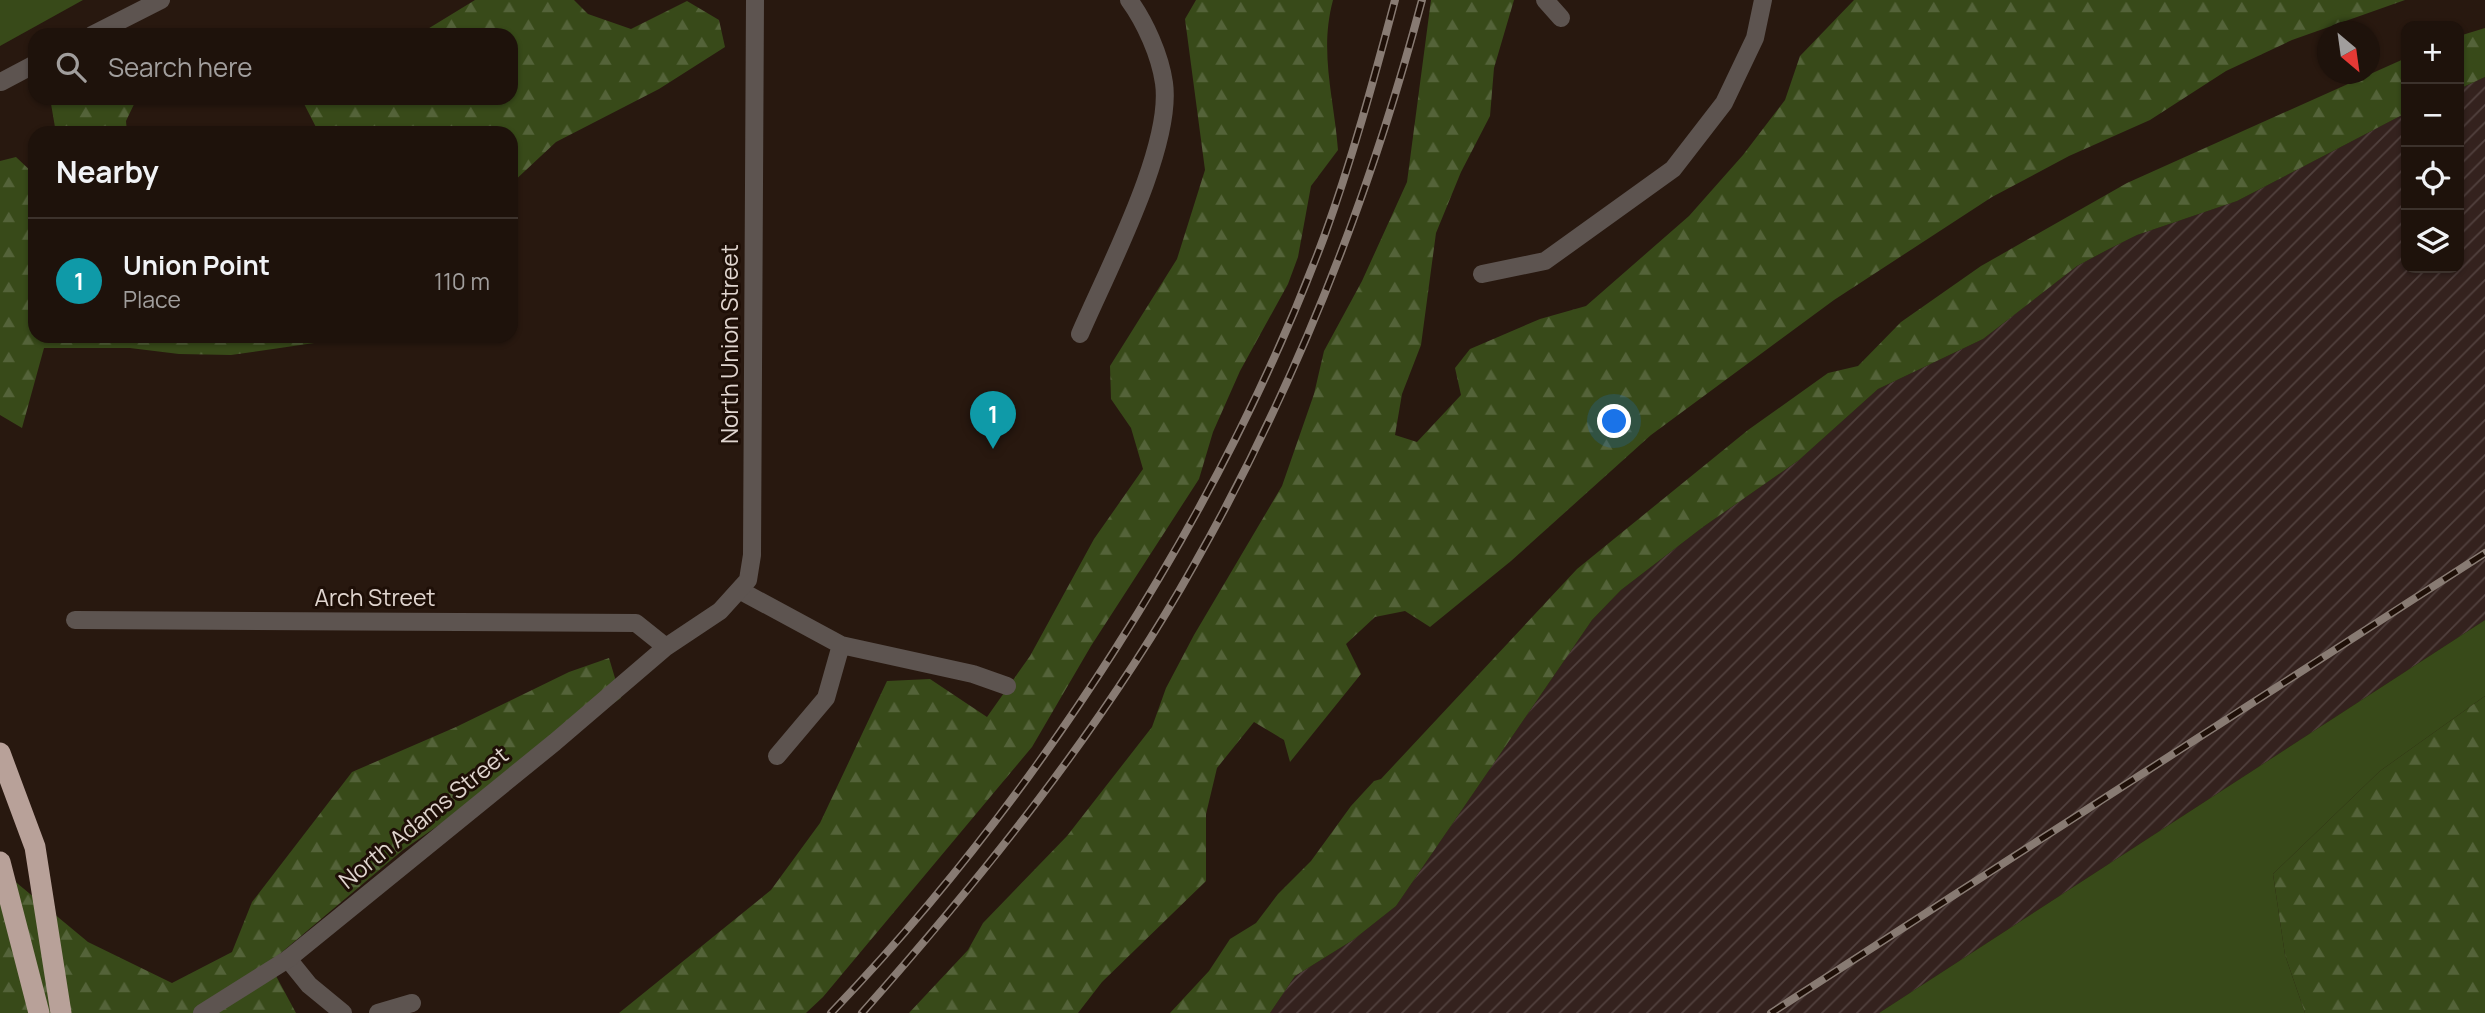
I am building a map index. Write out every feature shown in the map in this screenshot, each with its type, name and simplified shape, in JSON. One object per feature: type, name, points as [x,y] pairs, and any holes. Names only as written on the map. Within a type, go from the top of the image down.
[{"type":"highway","points":[[0,752],[35,847],[61,1013]]},
{"type":"highway","points":[[0,862],[39,1013]]},
{"type":"street","points":[[106,28],[161,0]]},
{"type":"street","name":"North Union Street","points":[[741,591],[748,580],[752,555],[755,0]]},
{"type":"street","points":[[1080,334],[1150,171],[1161,118],[1164,84],[1154,50],[1129,0]]},
{"type":"street","points":[[1545,0],[1561,19]]},
{"type":"street","points":[[1482,274],[1545,261],[1673,169],[1724,103],[1755,38],[1763,0]]},
{"type":"street","points":[[1,82],[28,68]]},
{"type":"street","points":[[666,647],[720,611],[741,591],[841,645],[974,674],[1007,686]]},
{"type":"street","name":"Arch Street","points":[[75,620],[636,623],[666,647]]},
{"type":"street","points":[[777,756],[826,698],[841,645]]},
{"type":"street","name":"North Adams Street","points":[[202,1013],[288,959],[555,742],[666,647]]},
{"type":"street","points":[[288,959],[309,985],[343,1013]]},
{"type":"street","points":[[378,1013],[412,1003]]},
{"type":"shaded area","points":[[2485,77],[2485,620],[1879,1013],[1270,1013],[1295,976],[1353,940],[1396,906],[1592,620],[1621,590],[1703,527],[1799,460],[1878,389],[1983,339],[2077,266],[2109,249],[2137,235],[2237,201],[2401,116],[2401,273],[2464,273],[2464,87]]},
{"type":"green space","points":[[0,0],[83,0],[28,28],[0,46]]},
{"type":"green space","points":[[475,0],[574,0],[588,14],[631,29],[687,1],[719,20],[725,47],[659,89],[556,142],[518,177],[518,126],[315,126],[305,105],[518,105],[518,28],[429,28]]},
{"type":"green space","points":[[1196,0],[1333,0],[1327,56],[1338,150],[1311,186],[1298,257],[1288,284],[1240,371],[1213,432],[1199,479],[1091,646],[1032,747],[823,997],[806,1013],[619,1013],[771,890],[820,823],[887,681],[930,679],[987,717],[1030,656],[1094,539],[1143,469],[1131,428],[1111,399],[1110,366],[1177,259],[1205,170],[1185,19]]},
{"type":"green space","points":[[1431,0],[1514,0],[1494,68],[1490,116],[1461,172],[1436,233],[1421,345],[1402,394],[1395,435],[1417,442],[1461,395],[1455,368],[1470,349],[1540,319],[1586,306],[1689,216],[1743,155],[1785,100],[1800,56],[1854,0],[2405,0],[2346,21],[2317,21],[2317,31],[2226,71],[2150,120],[2069,156],[1992,197],[1834,300],[1651,435],[1511,561],[1430,627],[1405,611],[1375,617],[1346,644],[1361,674],[1290,762],[1284,740],[1254,722],[1217,768],[1206,814],[1206,881],[1102,982],[1078,1013],[909,1013],[968,950],[983,923],[1067,836],[1152,727],[1166,688],[1194,635],[1282,486],[1314,394],[1324,351],[1362,281],[1407,182]]},
{"type":"green space","points":[[2485,28],[2485,77],[2464,87],[2464,84],[2464,34]]},
{"type":"green space","points":[[2401,60],[2401,116],[2237,201],[2137,235],[2077,266],[1983,339],[1878,389],[1799,460],[1703,527],[1621,590],[1592,620],[1396,906],[1353,940],[1295,976],[1270,1013],[1170,1013],[1209,971],[1230,939],[1256,923],[1278,894],[1311,861],[1351,806],[1374,781],[1381,779],[1577,569],[1748,430],[1828,373],[1858,366],[1901,322],[1981,266],[2127,183],[2348,84],[2380,84],[2380,70]]},
{"type":"green space","points":[[51,105],[134,105],[126,126],[55,126]]},
{"type":"green space","points":[[16,157],[28,168],[28,343],[314,343],[231,355],[179,354],[130,348],[44,348],[22,428],[0,415],[0,161]]},
{"type":"green space","points":[[2485,620],[2485,696],[2380,771],[2273,874],[2285,955],[2305,1013],[1879,1013]]},
{"type":"green space","points":[[609,658],[621,698],[403,850],[269,963],[296,1013],[0,1013],[0,869],[88,942],[172,983],[232,952],[252,902],[352,772],[456,727],[569,672]]},
{"type":"green space","points":[[2485,696],[2485,1013],[2305,1013],[2285,955],[2273,874],[2380,771]]},
{"type":"railway","points":[[831,1013],[907,930],[980,841],[1049,747],[1115,649],[1177,548],[1232,445],[1282,341],[1324,237],[1371,89],[1395,0]]},
{"type":"railway","points":[[862,1013],[953,907],[1040,798],[1121,684],[1194,565],[1265,429],[1326,290],[1379,146],[1422,0]]},
{"type":"railway","points":[[1771,1013],[2485,553]]},
{"type":"place","name":"Union Point","points":[[993,449]]}]
